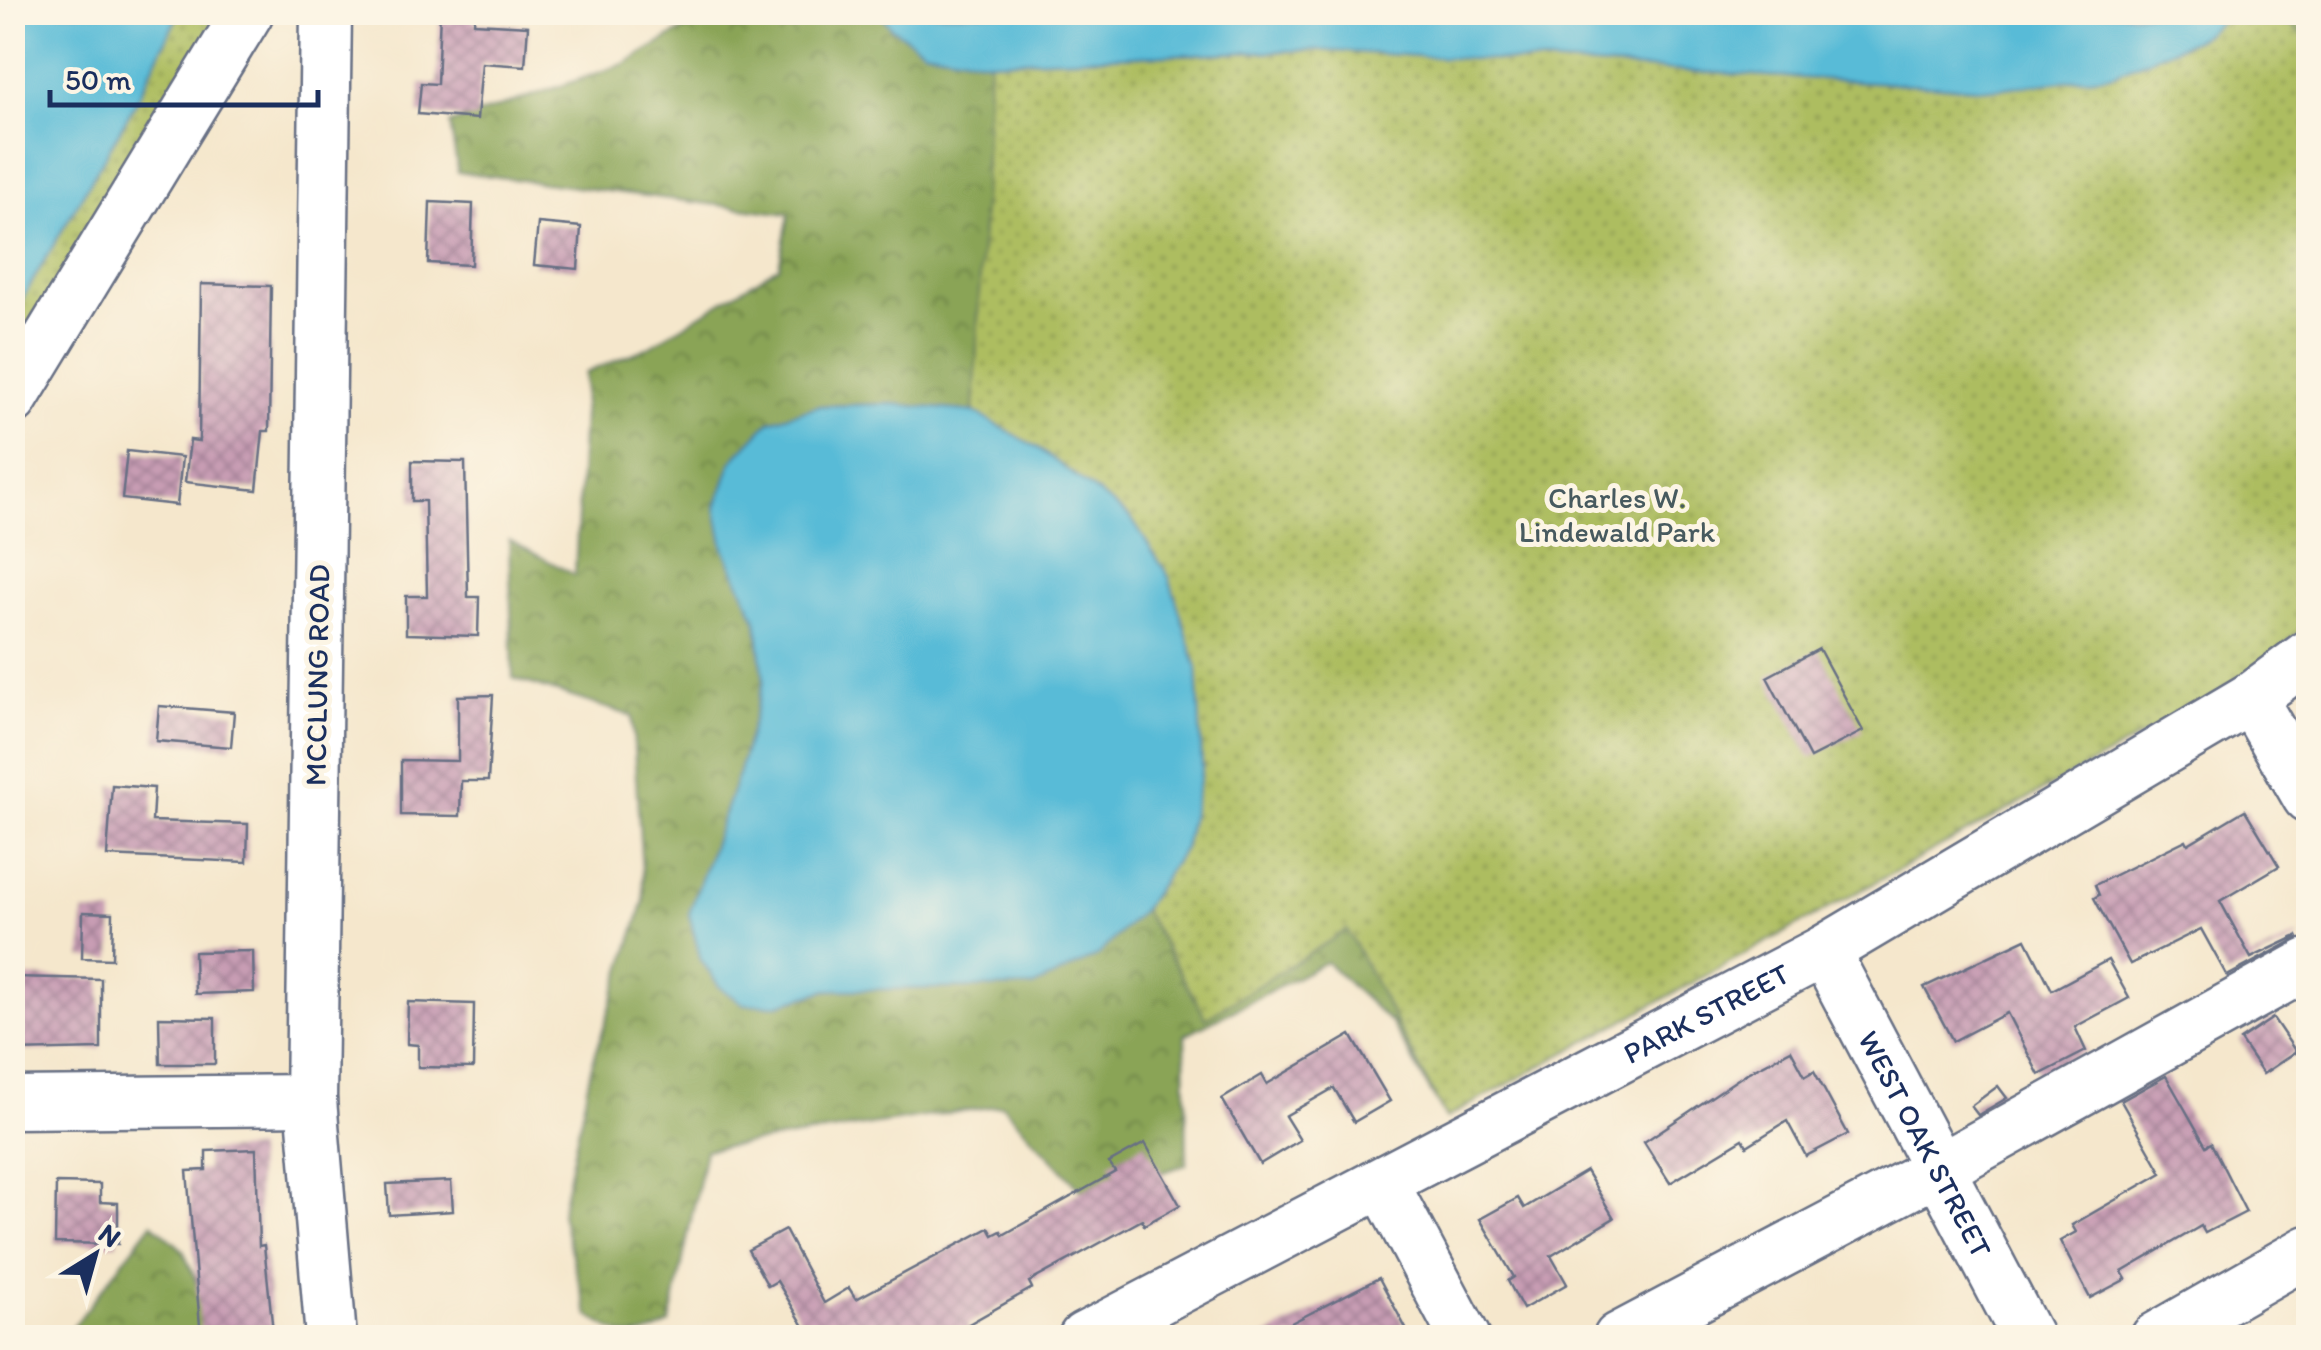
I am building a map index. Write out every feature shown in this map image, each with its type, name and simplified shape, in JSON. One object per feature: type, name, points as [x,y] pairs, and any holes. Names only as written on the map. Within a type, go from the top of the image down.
[{"type":"street","points":[[12,400],[248,12]]},
{"type":"street","name":"MCCLUNG ROAD","points":[[326,12],[311,1100],[332,1338]]},
{"type":"street","name":"PARK STREET","points":[[1084,1338],[1824,951],[2251,698],[2308,656]]},
{"type":"street","points":[[2251,698],[2308,796]]},
{"type":"street","name":"WEST OAK STREET","points":[[1824,951],[2028,1338]]},
{"type":"street","points":[[1619,1338],[1939,1169],[2308,964]]},
{"type":"street","points":[[12,1102],[311,1100]]},
{"type":"street","points":[[1383,1184],[1464,1338]]},
{"type":"street","points":[[2156,1338],[2308,1252]]},
{"type":"green space","points":[[179,13],[233,13],[13,380],[13,315],[134,106]]},
{"type":"green space","name":"Charles W. Lindewald Park","points":[[712,13],[880,13],[892,28],[2199,38],[2232,13],[2308,13],[2308,624],[2246,679],[1446,1118],[1391,1023],[1326,962],[1185,1035],[1187,1164],[1088,1197],[1002,1105],[705,1150],[670,1324],[646,1335],[628,1336],[588,1315],[561,1214],[591,1068],[644,901],[632,716],[513,678],[509,540],[575,575],[585,373],[647,348],[779,266],[789,214],[458,172],[450,124],[624,64]],"holes":[[[892,404],[974,412],[902,987],[827,990],[775,1005],[740,771],[764,681],[757,621],[818,406]]]},
{"type":"green space","name":"Charles W. Lindewald Park","points":[[2232,13],[2276,13],[2308,39],[2308,624],[2246,679],[1446,1118],[1347,930],[1206,1018],[1143,909],[1184,848],[1131,518],[1038,448],[974,412],[989,61],[1315,50],[2199,38]]},
{"type":"green space","points":[[152,1223],[183,1250],[219,1337],[65,1338]]},
{"type":"water","points":[[13,12],[179,13],[134,106],[13,315]]},
{"type":"water","points":[[880,13],[2232,13],[2199,38],[2111,75],[1996,89],[1315,50],[989,61],[924,50],[892,28]]},
{"type":"water","points":[[892,404],[974,412],[1038,448],[1131,518],[1169,577],[1197,668],[1202,768],[1184,848],[1143,909],[1097,956],[1032,987],[827,990],[775,1005],[744,1004],[720,987],[701,960],[689,914],[739,772],[764,681],[757,621],[724,548],[716,507],[732,461],[770,421],[818,406]]},
{"type":"building","points":[[440,12],[475,12],[474,23],[528,26],[525,66],[482,63],[477,119],[418,114],[421,83],[437,84]]},
{"type":"building","points":[[430,202],[473,204],[471,265],[428,263]]},
{"type":"building","points":[[538,223],[581,227],[578,269],[534,265]]},
{"type":"building","points":[[201,284],[271,286],[269,431],[263,431],[257,490],[185,482],[190,440],[199,441]]},
{"type":"building","points":[[127,451],[182,457],[177,505],[122,499]]},
{"type":"building","points":[[412,461],[465,462],[468,597],[479,597],[478,636],[406,634],[406,596],[427,596],[425,501],[412,501]]},
{"type":"building","points":[[1819,649],[1863,731],[1810,758],[1767,677]]},
{"type":"building","points":[[493,695],[488,781],[461,781],[460,816],[401,815],[401,760],[458,761],[458,696]]},
{"type":"building","points":[[159,706],[234,712],[231,747],[156,741]]},
{"type":"building","points":[[112,785],[154,788],[152,821],[248,824],[247,862],[107,856]]},
{"type":"building","points":[[2245,810],[2279,866],[2220,901],[2251,958],[2298,938],[2227,976],[2201,929],[2130,964],[2094,898],[2099,895],[2095,885],[2186,840],[2188,844]]},
{"type":"building","points":[[83,912],[113,913],[112,959],[82,958]]},
{"type":"building","points":[[2026,939],[2052,990],[2108,960],[2129,998],[2075,1027],[2086,1051],[2039,1075],[2007,1013],[1953,1041],[1924,987]]},
{"type":"building","points":[[253,951],[254,992],[195,994],[194,952]]},
{"type":"building","points":[[12,977],[101,979],[101,1049],[12,1051]]},
{"type":"building","points":[[408,1002],[474,1004],[473,1068],[418,1067],[418,1045],[407,1044]]},
{"type":"building","points":[[159,1017],[215,1018],[215,1064],[160,1064]]},
{"type":"building","points":[[2273,1018],[2296,1052],[2263,1074],[2240,1040]]},
{"type":"building","points":[[1351,1035],[1390,1101],[1354,1122],[1334,1088],[1285,1116],[1300,1140],[1260,1164],[1222,1099],[1262,1075],[1267,1084]]},
{"type":"building","points":[[1791,1050],[1805,1076],[1814,1071],[1848,1134],[1806,1156],[1787,1121],[1747,1146],[1743,1139],[1670,1183],[1644,1142],[1747,1073]]},
{"type":"building","points":[[2166,1076],[2206,1146],[2211,1143],[2246,1212],[2205,1233],[2201,1226],[2122,1272],[2126,1279],[2090,1298],[2060,1241],[2076,1232],[2072,1225],[2162,1173],[2121,1101]]},
{"type":"building","points":[[1998,1086],[2007,1098],[1978,1115],[1971,1106]]},
{"type":"building","points":[[1145,1143],[1180,1205],[1144,1225],[1142,1220],[1029,1282],[1032,1288],[967,1325],[973,1338],[811,1338],[777,1281],[768,1286],[748,1250],[785,1230],[824,1303],[849,1288],[856,1299],[989,1228],[993,1235],[1001,1231],[1003,1235],[1115,1172],[1109,1163]]},
{"type":"building","points":[[256,1149],[259,1246],[264,1245],[273,1332],[201,1338],[187,1171],[206,1170],[206,1151]]},
{"type":"building","points":[[1586,1171],[1614,1218],[1551,1256],[1567,1284],[1523,1309],[1508,1281],[1514,1277],[1480,1219],[1518,1198],[1524,1208]]},
{"type":"building","points":[[451,1181],[453,1211],[389,1215],[387,1184]]},
{"type":"building","points":[[56,1183],[100,1184],[100,1202],[118,1203],[118,1244],[55,1243]]},
{"type":"building","points":[[1379,1278],[1411,1338],[1262,1338]]}]
